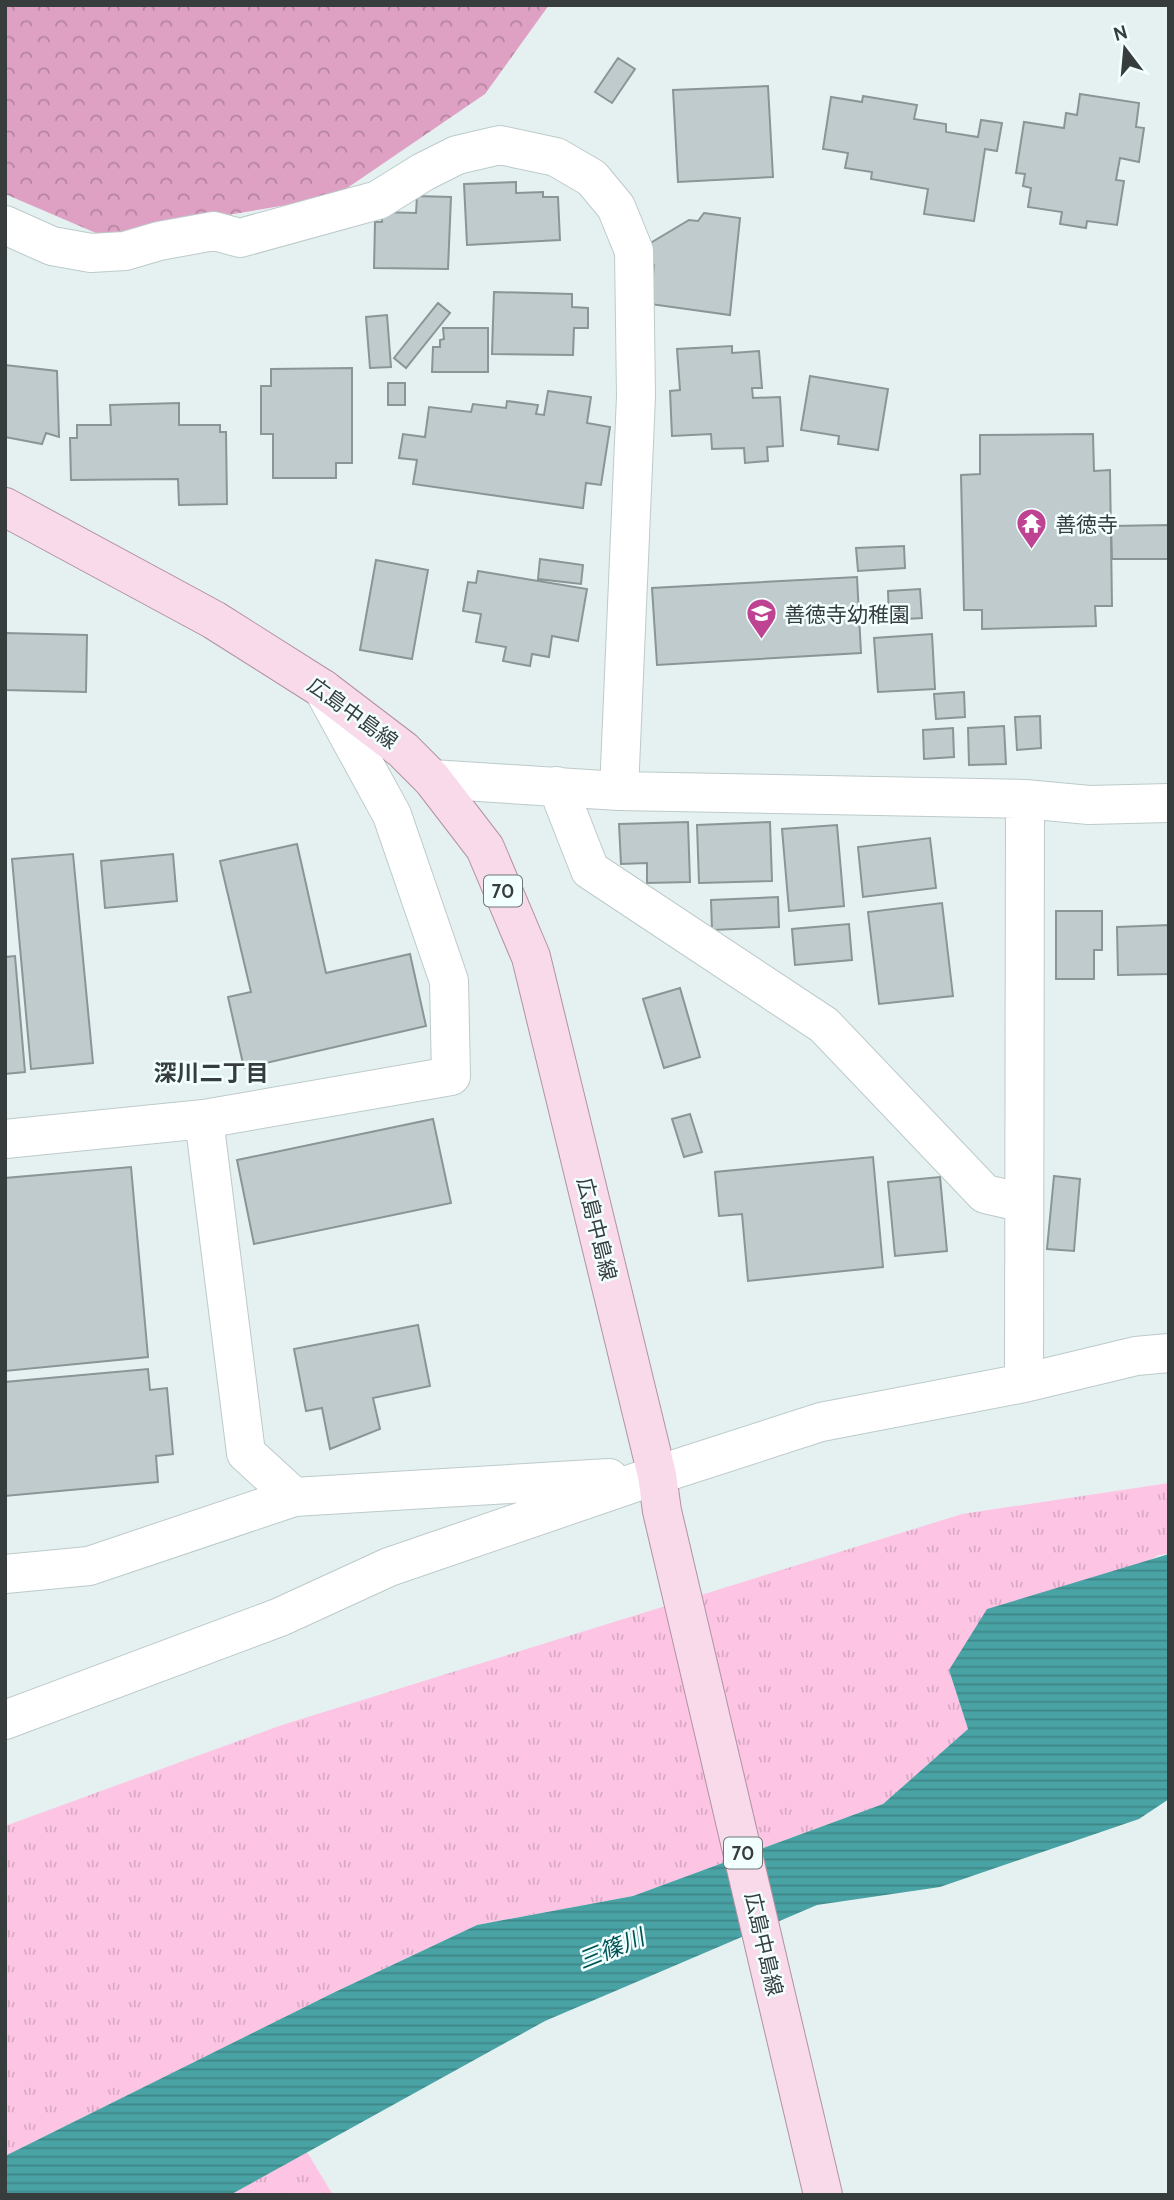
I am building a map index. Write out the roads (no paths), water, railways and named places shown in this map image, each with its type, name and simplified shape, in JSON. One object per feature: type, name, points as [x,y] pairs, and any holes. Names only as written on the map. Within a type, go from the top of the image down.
[{"type":"main road","name":"広島中島線","points":[[5,507],[214,620],[323,689],[403,750],[432,779],[485,848],[531,957],[660,1493],[823,2195]]},
{"type":"street","points":[[5,225],[52,246],[91,253],[125,251],[159,240],[214,231],[240,238],[378,200],[457,155],[500,145],[556,157],[592,178],[616,207],[634,251],[636,396],[619,790]]},
{"type":"street","points":[[5,1139],[204,1119],[451,1076],[449,981],[391,814],[323,689]]},
{"type":"street","points":[[432,779],[619,790],[1025,799],[1089,805],[1169,803]]},
{"type":"street","points":[[556,786],[590,870],[824,1025],[985,1195],[1024,1203]]},
{"type":"street","points":[[1024,1383],[1025,799]]},
{"type":"street","points":[[204,1119],[246,1453],[293,1497]]},
{"type":"street","points":[[5,1720],[280,1617],[389,1567],[660,1493],[821,1422],[1024,1383],[1136,1356],[1169,1353]]},
{"type":"street","points":[[5,1574],[89,1566],[293,1497],[660,1493]]},
{"type":"water","name":"三篠川","points":[[1169,1554],[1169,1799],[1139,1819],[940,1887],[817,1905],[545,2021],[230,2195],[5,2195],[5,2156],[335,1992],[477,1925],[633,1896],[883,1804],[968,1729],[949,1670],[987,1609]]},
{"type":"place","name":"善徳寺","points":[[1032,551]]},
{"type":"place","name":"善徳寺幼稚園","points":[[761,641]]},
{"type":"district","name":"深川二丁目","points":[[211,1073]]}]
